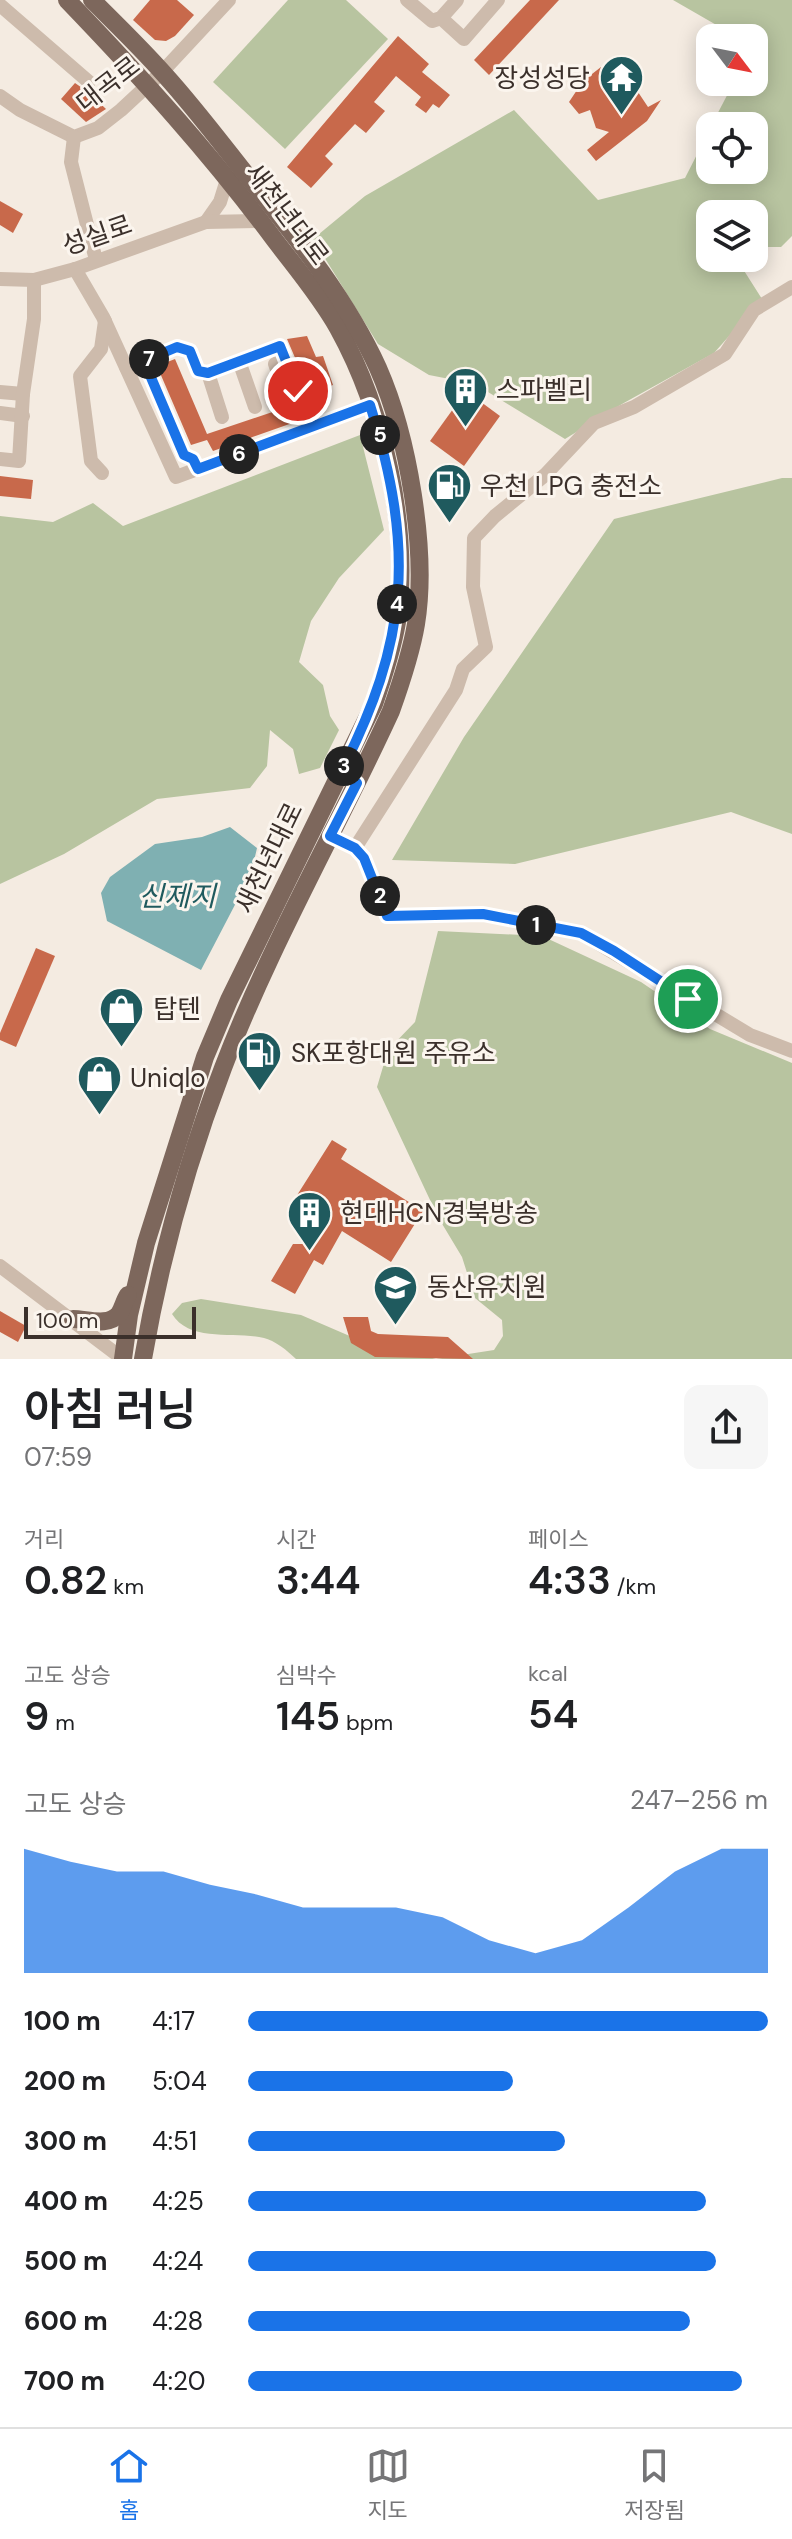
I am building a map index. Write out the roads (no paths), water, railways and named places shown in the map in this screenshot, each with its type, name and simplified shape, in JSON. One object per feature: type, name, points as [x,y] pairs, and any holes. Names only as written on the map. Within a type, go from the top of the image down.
[{"type":"main road","name":"새천년대로","points":[[67,0],[156,78]]},
{"type":"main road","name":"새천년대로","points":[[92,0],[232,170],[291,231],[349,315],[378,368],[404,449],[419,563],[416,622],[407,664],[391,711],[293,912],[224,1066],[191,1161],[153,1301],[143,1359]]},
{"type":"main road","name":"새천년대로","points":[[123,1359],[146,1243],[205,1057],[229,1000],[374,704],[397,622],[400,552],[394,500],[384,448],[361,378],[337,327],[260,221],[232,170]]},
{"type":"main road","points":[[340,774],[357,783]]},
{"type":"main road","points":[[275,904],[293,912]]},
{"type":"main road","points":[[146,1243],[150,1257],[143,1291],[145,1297],[153,1301]]},
{"type":"main road","points":[[73,1319],[103,1322],[112,1319],[135,1287]]},
{"type":"street","name":"대곡로","points":[[0,96],[20,110],[74,137],[98,128],[156,78],[229,0]]},
{"type":"street","points":[[407,0],[432,21],[441,18],[457,0]]},
{"type":"street","points":[[441,18],[464,39],[498,0]]},
{"type":"street","points":[[1,9],[89,82]]},
{"type":"street","points":[[74,137],[71,162],[96,260]]},
{"type":"street","points":[[206,222],[220,202],[232,170]]},
{"type":"street","name":"성실로","points":[[0,279],[34,280],[75,269],[206,222],[260,221]]},
{"type":"street","points":[[75,269],[105,321],[176,477],[370,405]]},
{"type":"street","points":[[0,459],[19,461],[23,394],[34,319],[34,280]]},
{"type":"street","points":[[355,848],[456,690],[463,669],[486,647],[473,587],[474,538],[495,516],[545,475],[594,423],[634,407],[725,354],[754,310],[792,287]]},
{"type":"street","points":[[102,473],[91,461],[80,376],[101,349],[105,321]]},
{"type":"street","points":[[126,367],[177,347],[190,351],[198,371],[208,373],[280,346],[285,360]]},
{"type":"street","points":[[144,361],[184,455],[193,459],[198,469]]},
{"type":"street","points":[[239,361],[255,407]]},
{"type":"street","points":[[208,373],[222,417]]},
{"type":"street","points":[[0,392],[23,394]]},
{"type":"street","points":[[0,413],[23,416]]},
{"type":"street","points":[[330,836],[355,848],[364,858],[387,916],[483,914],[581,933],[750,1035],[792,1051]]},
{"type":"street","points":[[0,1266],[123,1359]]},
{"type":"water","name":"신제지","points":[[230,827],[257,848],[251,874],[201,970],[107,921],[101,893],[110,877],[155,844],[202,837]]},
{"type":"place","name":"장성성당","points":[[621,117]]},
{"type":"place","name":"스파벨리","points":[[465,429]]},
{"type":"place","name":"우천 LPG 충전소","points":[[449,525]]},
{"type":"place","name":"탑텐","points":[[122,1048]]},
{"type":"place","name":"SK포항대원 주유소","points":[[260,1092]]},
{"type":"place","name":"Uniqlo","points":[[99,1117]]},
{"type":"place","name":"현대HCN경북방송","points":[[309,1252]]},
{"type":"place","name":"동산유치원","points":[[396,1326]]}]
